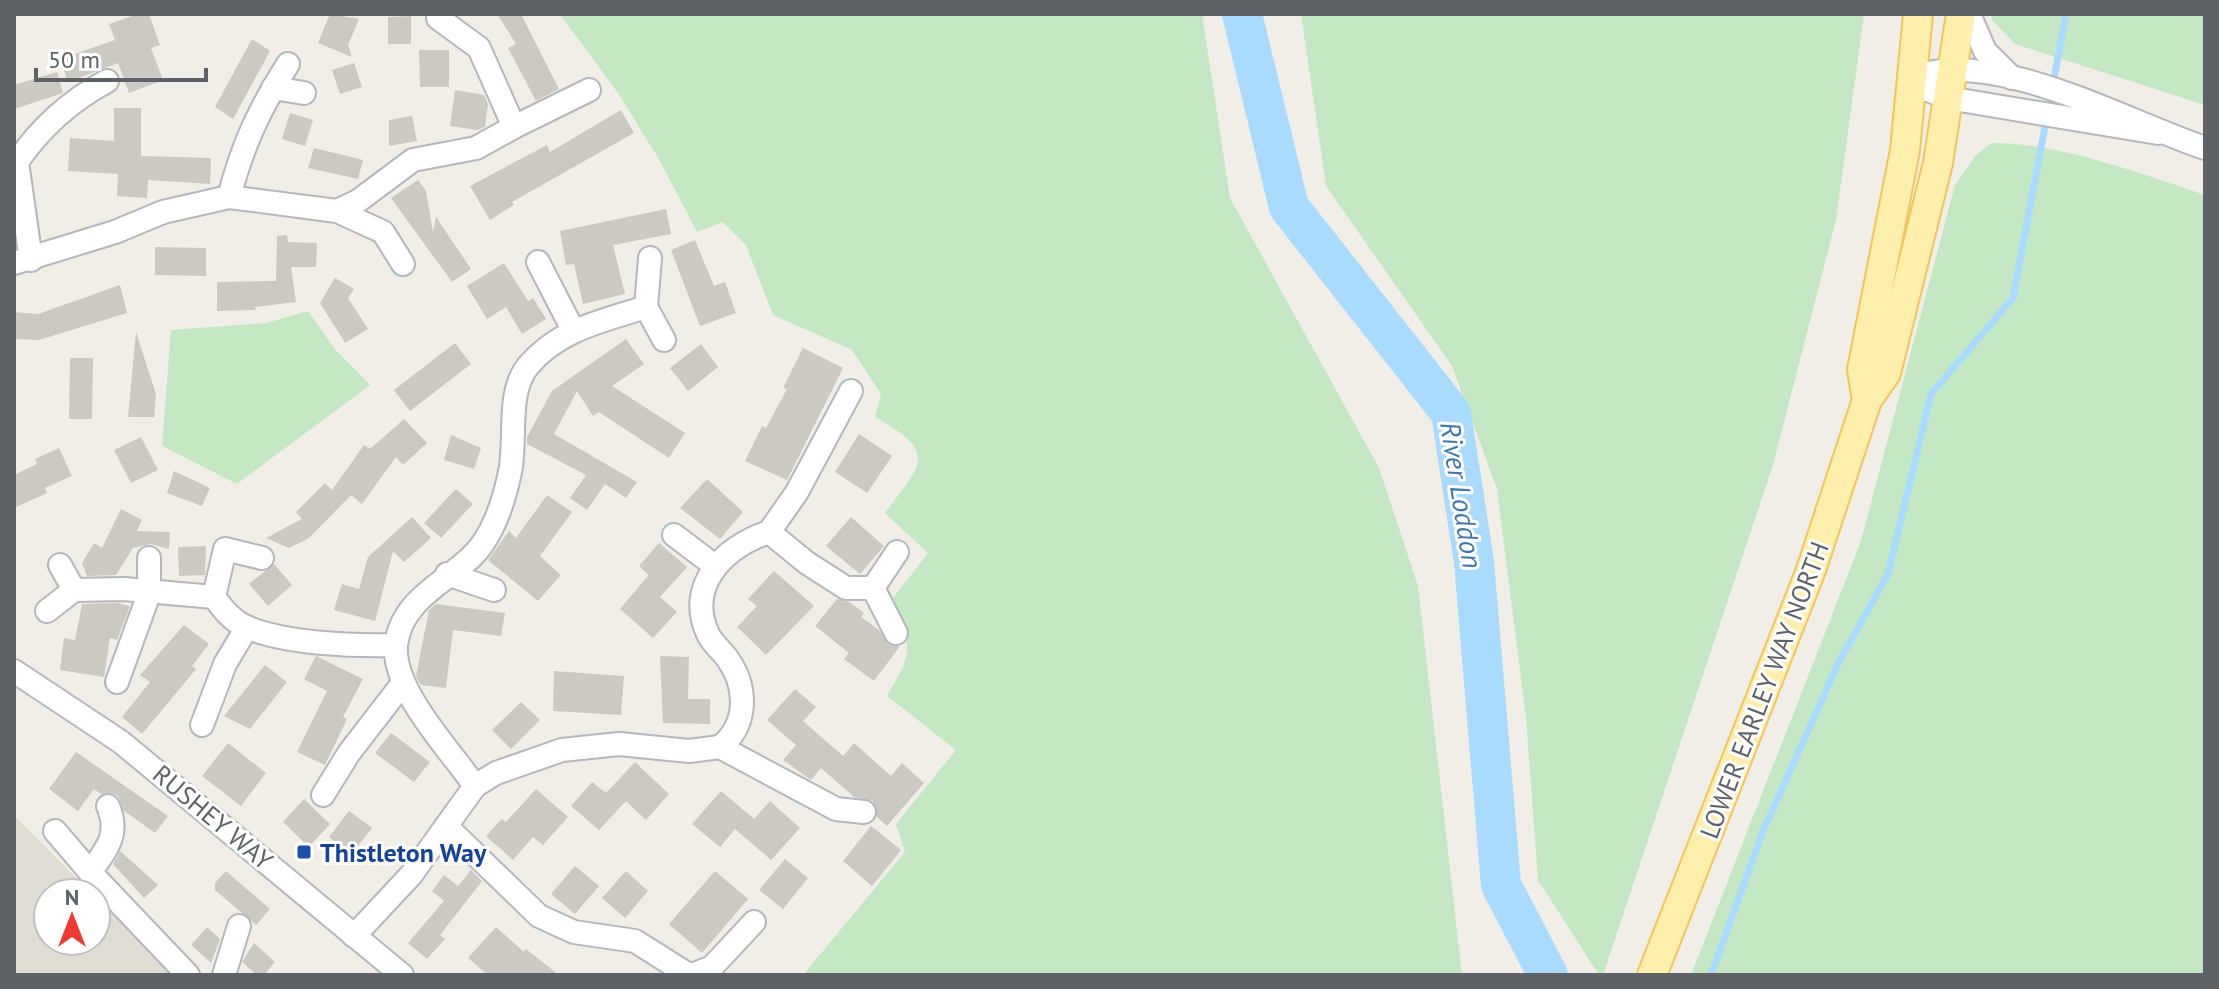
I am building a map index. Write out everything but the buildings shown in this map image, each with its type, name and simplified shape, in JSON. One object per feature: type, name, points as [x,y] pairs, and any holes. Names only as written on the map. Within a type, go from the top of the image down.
[{"type":"main road","name":"LOWER EARLEY WAY NORTH","points":[[1867,400],[1862,370],[1894,217],[1913,77],[1918,14]]},
{"type":"main road","name":"LOWER EARLEY WAY NORTH","points":[[1652,975],[1816,556],[1867,400],[1886,373],[1938,163],[1961,14]]},
{"type":"street","points":[[1969,14],[1985,51],[2015,80]]},
{"type":"street","points":[[438,18],[479,48],[514,127]]},
{"type":"street","points":[[229,197],[242,148],[258,111],[288,64]]},
{"type":"street","points":[[2158,133],[1948,98],[1928,90],[1913,77],[1930,71],[1951,70],[2045,87],[2093,100],[2158,133],[2205,148]]},
{"type":"street","points":[[107,81],[85,93],[37,133],[15,162],[22,261],[163,212],[229,197],[337,211],[383,232],[403,264]]},
{"type":"street","points":[[273,88],[304,93]]},
{"type":"street","points":[[337,211],[358,201],[413,160],[476,148],[589,90]]},
{"type":"street","points":[[650,258],[646,307],[664,340]]},
{"type":"street","points":[[538,262],[573,330]]},
{"type":"street","points":[[475,786],[403,683],[396,662],[399,630],[416,602],[480,548],[494,523],[510,472],[517,394],[526,368],[547,347],[573,330],[646,307]]},
{"type":"street","points":[[720,747],[738,729],[742,711],[734,670],[710,639],[701,619],[704,584],[715,566],[743,541],[769,532],[819,453],[851,391]]},
{"type":"street","points":[[769,532],[846,588],[873,588]]},
{"type":"street","points":[[674,535],[715,566]]},
{"type":"street","points":[[214,597],[225,549],[262,558]]},
{"type":"street","points":[[873,588],[897,552]]},
{"type":"street","points":[[117,682],[149,594],[149,558]]},
{"type":"street","points":[[60,565],[74,590]]},
{"type":"street","points":[[447,574],[494,590]]},
{"type":"street","points":[[873,588],[896,633]]},
{"type":"street","points":[[47,611],[74,590],[124,589],[149,594],[214,597],[228,615],[247,627],[327,642],[396,645]]},
{"type":"street","points":[[202,725],[225,664],[247,627]]},
{"type":"street","name":"RUSHEY WAY","points":[[14,671],[66,703],[143,759],[402,975]]},
{"type":"street","points":[[323,795],[349,753],[403,683]]},
{"type":"street","points":[[354,936],[411,875],[475,786],[496,773],[562,750],[619,744],[689,751],[720,747],[836,809],[864,812]]},
{"type":"street","points":[[90,872],[113,840],[114,820],[108,806]]},
{"type":"street","points":[[446,826],[539,916],[574,932],[635,941],[690,975],[712,967],[754,922]]},
{"type":"street","points":[[55,831],[188,975]]},
{"type":"street","points":[[224,975],[239,926]]},
{"type":"shaded area","points":[[14,815],[75,877],[32,877],[32,957],[112,957],[112,914],[172,975],[14,975]]},
{"type":"green space","points":[[560,14],[1202,14],[1230,198],[1379,468],[1418,586],[1462,975],[803,975],[905,852],[896,824],[956,750],[887,696],[902,668],[907,648],[904,628],[893,598],[928,553],[885,513],[915,470],[918,460],[916,450],[909,440],[875,417],[881,394],[852,350],[773,315],[746,245],[723,222],[697,232],[660,161],[620,96]]},
{"type":"green space","points":[[1301,14],[1864,14],[1836,220],[1773,465],[1603,975],[1599,975],[1538,880],[1526,718],[1497,489],[1452,366],[1326,186]]},
{"type":"green space","points":[[1992,14],[2205,14],[2205,105],[2015,44],[1992,20]]},
{"type":"green space","points":[[1991,143],[2071,153],[2205,195],[2205,975],[1691,975],[1861,541],[1955,185],[1975,156]]},
{"type":"green space","points":[[308,311],[334,348],[370,385],[237,484],[162,446],[171,330],[266,323]]},
{"type":"waterway","name":"River Loddon","points":[[1242,14],[1289,207],[1451,413],[1474,562],[1501,885],[1548,975]]},
{"type":"waterway","points":[[1711,975],[1763,831],[1839,662],[1888,574],[1931,394],[2013,298],[2066,14]]},
{"type":"place","name":"Thistleton Way","points":[[304,852]]}]
